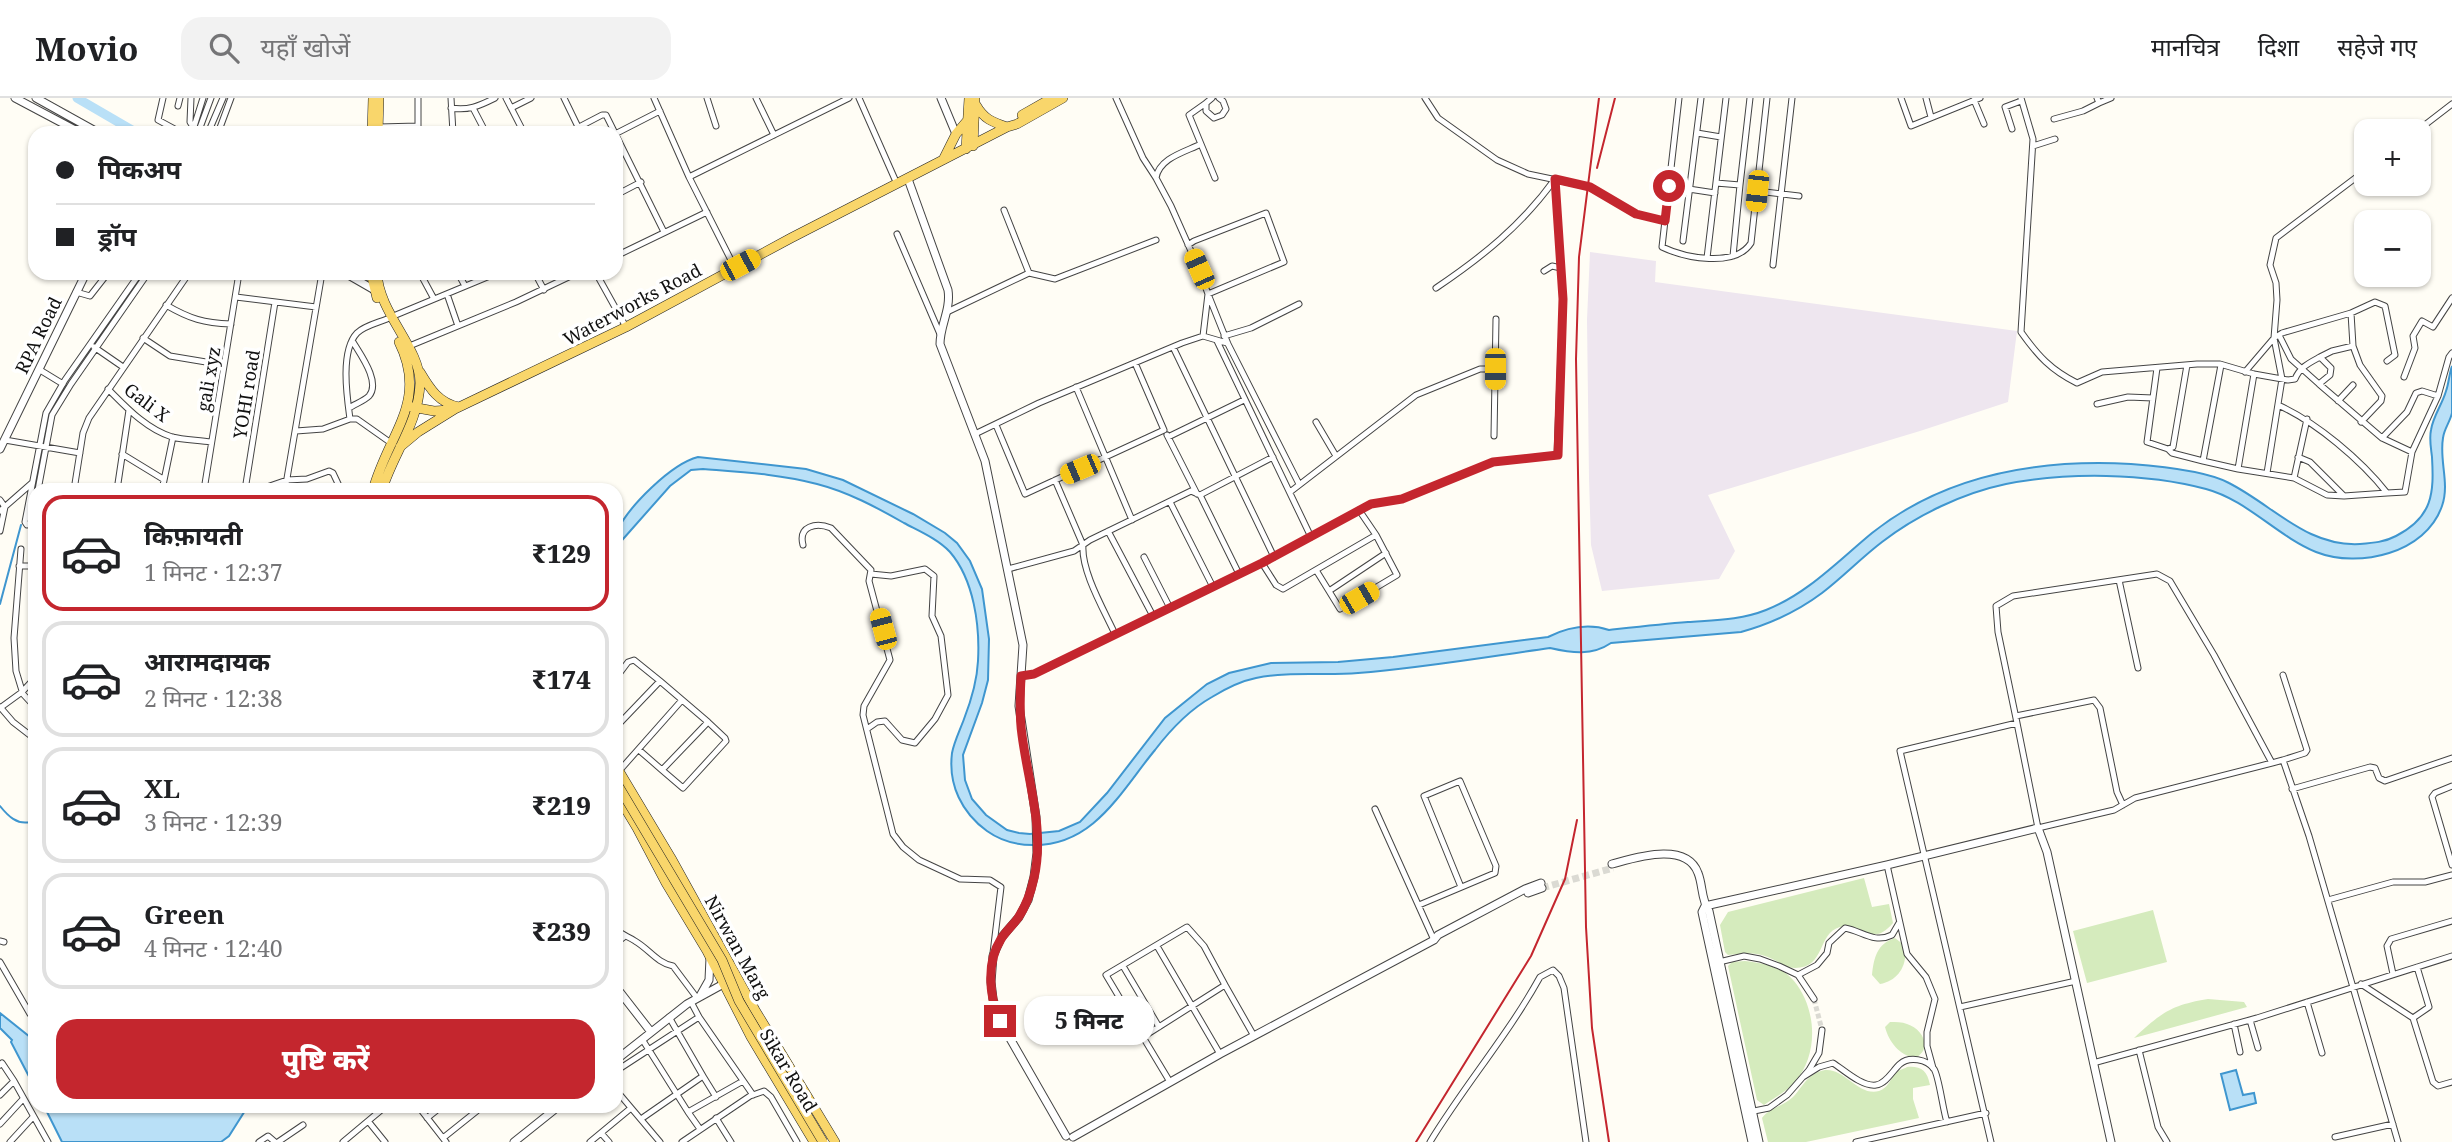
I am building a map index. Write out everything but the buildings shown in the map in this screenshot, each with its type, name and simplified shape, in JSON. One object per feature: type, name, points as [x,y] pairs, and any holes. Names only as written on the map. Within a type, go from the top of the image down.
[{"type":"main road","points":[[373,98],[376,126]]},
{"type":"main road","points":[[376,126],[379,98]]},
{"type":"main road","name":"Waterworks Road","points":[[396,445],[457,408],[626,327],[1063,98]]},
{"type":"main road","points":[[969,147],[968,120],[973,100]]},
{"type":"main road","points":[[973,100],[982,116],[1007,127]]},
{"type":"main road","points":[[969,147],[973,100]]},
{"type":"main road","points":[[943,161],[956,134],[968,120]]},
{"type":"main road","points":[[373,280],[409,368],[411,411]]},
{"type":"main road","points":[[377,280],[377,291]]},
{"type":"main road","points":[[389,318],[437,396],[457,408]]},
{"type":"main road","points":[[377,483],[411,411],[420,382],[416,364]]},
{"type":"main road","points":[[411,411],[457,408]]},
{"type":"main road","points":[[411,411],[440,418]]},
{"type":"main road","points":[[384,483],[396,445]]},
{"type":"main road","name":"Nirwan Marg","points":[[623,777],[835,1142]]},
{"type":"main road","points":[[623,794],[722,960],[739,1001],[823,1142]]},
{"type":"main road","name":"Sikar Road","points":[[623,805],[724,983],[751,1037],[814,1142]]},
{"type":"main road","points":[[708,954],[720,944]]},
{"type":"street","points":[[15,98],[68,126]]},
{"type":"street","points":[[36,98],[86,126]]},
{"type":"street","points":[[163,98],[158,120],[169,126]]},
{"type":"street","points":[[178,106],[180,98]]},
{"type":"street","points":[[191,98],[192,126]]},
{"type":"street","points":[[196,126],[203,98]]},
{"type":"street","points":[[197,126],[211,98]]},
{"type":"street","points":[[211,126],[223,98]]},
{"type":"street","points":[[220,126],[230,98]]},
{"type":"street","points":[[418,98],[418,126]]},
{"type":"street","points":[[451,98],[452,126]]},
{"type":"street","points":[[451,108],[473,108],[495,98]]},
{"type":"street","points":[[506,98],[520,126]]},
{"type":"street","points":[[511,108],[531,98]]},
{"type":"street","points":[[564,98],[578,126]]},
{"type":"street","points":[[654,98],[689,177],[735,268]]},
{"type":"street","points":[[707,98],[716,126]]},
{"type":"street","points":[[756,98],[774,135]]},
{"type":"street","points":[[689,177],[849,98]]},
{"type":"street","points":[[859,98],[897,184]]},
{"type":"street","points":[[941,98],[956,134]]},
{"type":"street","points":[[1116,98],[1143,158],[1156,177],[1188,245],[1224,336],[1299,484]]},
{"type":"street","points":[[1209,100],[1208,114],[1217,118],[1223,115],[1226,109],[1219,98]]},
{"type":"street","points":[[1425,98],[1438,118],[1497,160],[1528,174],[1590,187],[1636,214],[1665,221]]},
{"type":"street","points":[[1679,98],[1662,247],[1676,254],[1707,258],[1733,257],[1746,251],[1751,243],[1767,98]]},
{"type":"street","points":[[1684,241],[1701,98]]},
{"type":"street","points":[[1707,258],[1725,98]]},
{"type":"street","points":[[1733,257],[1750,98]]},
{"type":"street","points":[[1773,265],[1792,98]]},
{"type":"street","points":[[1901,98],[1911,126],[1975,99],[1984,124]]},
{"type":"street","points":[[1926,98],[1931,117]]},
{"type":"street","points":[[2054,119],[2083,111],[2098,100],[2111,98]]},
{"type":"street","points":[[2012,129],[2005,107],[2021,99],[2032,129],[2033,146],[2021,332],[2056,373],[2077,383],[2102,372],[2221,365],[2254,374],[2295,379],[2302,367],[2332,351],[2353,346]]},
{"type":"street","points":[[1209,100],[1189,115],[1215,178]]},
{"type":"street","points":[[2431,120],[2452,104]]},
{"type":"street","points":[[473,108],[482,126]]},
{"type":"street","points":[[623,130],[660,111]]},
{"type":"street","points":[[586,126],[606,115],[613,126]]},
{"type":"street","points":[[1697,133],[1721,137]]},
{"type":"street","points":[[2033,146],[2055,139]]},
{"type":"street","points":[[1156,177],[1158,167],[1163,162],[1201,144]]},
{"type":"street","points":[[623,145],[664,233]]},
{"type":"street","points":[[908,179],[948,290],[950,304],[940,334],[940,344],[985,461],[1023,645],[1019,706],[1032,785],[1037,853],[1028,900],[1019,917],[1001,938],[993,956]]},
{"type":"street","points":[[1436,288],[1482,256],[1536,205],[1555,179]]},
{"type":"street","points":[[1021,676],[1034,674],[1262,563],[1371,504],[1402,499],[1493,462],[1558,455],[1563,299],[1555,179]]},
{"type":"street","points":[[2267,473],[2282,379],[2276,337],[2277,300],[2270,265],[2276,238],[2354,179]]},
{"type":"street","points":[[623,191],[641,182]]},
{"type":"street","points":[[1716,183],[1740,185]]},
{"type":"street","points":[[1669,186],[1715,192]]},
{"type":"street","points":[[1549,187],[1556,194]]},
{"type":"street","points":[[1757,191],[1798,196]]},
{"type":"street","points":[[1004,210],[1029,273]]},
{"type":"street","points":[[623,253],[707,212]]},
{"type":"street","points":[[1188,245],[1266,213],[1284,262],[1208,294]]},
{"type":"street","points":[[897,234],[940,334]]},
{"type":"street","points":[[947,312],[1029,273],[1055,279],[1156,240]]},
{"type":"street","points":[[1544,271],[1552,266],[1561,268]]},
{"type":"street","name":"RPA Road","points":[[0,449],[82,280]]},
{"type":"street","points":[[76,292],[87,296],[94,294],[103,280]]},
{"type":"street","points":[[53,407],[135,280]]},
{"type":"street","points":[[33,482],[53,407],[63,384],[143,280]]},
{"type":"street","points":[[75,483],[86,424],[184,280]]},
{"type":"street","name":"gali xyz","points":[[205,483],[238,280]]},
{"type":"street","points":[[286,483],[321,280]]},
{"type":"street","points":[[357,280],[377,291]]},
{"type":"street","points":[[424,280],[434,299]]},
{"type":"street","points":[[462,280],[465,286]]},
{"type":"street","points":[[350,419],[346,371],[354,337],[363,329],[480,280]]},
{"type":"street","points":[[539,280],[544,290]]},
{"type":"street","points":[[407,347],[563,280]]},
{"type":"street","points":[[600,280],[626,327]]},
{"type":"street","points":[[447,293],[458,326]]},
{"type":"street","points":[[1203,336],[1208,294]]},
{"type":"street","points":[[236,297],[316,307]]},
{"type":"street","points":[[2404,377],[2415,348],[2413,336],[2423,321],[2434,327],[2452,298]]},
{"type":"street","name":"YOHI road","points":[[246,483],[275,302]]},
{"type":"street","points":[[2245,372],[2276,337],[2351,313],[2375,302],[2385,306],[2395,355],[2387,361]]},
{"type":"street","points":[[1224,336],[1251,328],[1299,304]]},
{"type":"street","points":[[166,305],[189,318],[206,323],[231,324]]},
{"type":"street","points":[[1207,313],[1217,319]]},
{"type":"street","points":[[2351,313],[2353,346],[2360,365],[2382,396],[2381,401],[2361,422]]},
{"type":"street","points":[[1494,436],[1496,319]]},
{"type":"street","points":[[975,434],[1076,387],[1203,336],[1228,344]]},
{"type":"street","points":[[2276,337],[2291,359],[2361,422],[2382,438],[2412,452]]},
{"type":"street","points":[[143,338],[170,356],[224,365]]},
{"type":"street","points":[[1217,341],[1311,537]]},
{"type":"street","points":[[349,408],[370,394],[373,388],[372,380],[353,342]]},
{"type":"street","points":[[93,346],[123,367]]},
{"type":"street","points":[[1173,347],[1274,557]]},
{"type":"street","points":[[2157,368],[2147,442],[2172,453],[2203,461],[2294,478],[2328,495],[2387,494],[2405,492],[2412,452],[2438,396],[2452,353]]},
{"type":"street","points":[[2319,384],[2330,375],[2331,368],[2320,357]]},
{"type":"street","points":[[1135,363],[1164,430],[1239,574]]},
{"type":"street","points":[[2168,449],[2174,447],[2187,365]]},
{"type":"street","points":[[2203,461],[2221,365]]},
{"type":"street","points":[[1290,492],[1416,395],[1480,369],[1495,369]]},
{"type":"street","points":[[40,370],[63,384]]},
{"type":"street","points":[[2238,469],[2254,374]]},
{"type":"street","points":[[2338,401],[2353,385]]},
{"type":"street","points":[[1076,387],[1132,520]]},
{"type":"street","name":"Gali X","points":[[108,389],[154,429],[173,437],[211,442]]},
{"type":"street","points":[[2382,438],[2407,412],[2416,393],[2421,391],[2438,396]]},
{"type":"street","points":[[2097,404],[2128,397],[2153,398]]},
{"type":"street","points":[[1168,437],[1244,400]]},
{"type":"street","points":[[2278,405],[2307,418],[2377,480],[2387,494]]},
{"type":"street","points":[[118,483],[129,410]]},
{"type":"street","points":[[2294,478],[2307,418]]},
{"type":"street","points":[[296,431],[323,429],[350,419],[360,421],[396,445]]},
{"type":"street","points":[[1316,422],[1336,456]]},
{"type":"street","points":[[996,425],[1025,494],[1164,430]]},
{"type":"street","points":[[163,483],[173,437]]},
{"type":"street","points":[[5,440],[80,453]]},
{"type":"street","points":[[39,483],[42,447]]},
{"type":"street","points":[[122,454],[163,479]]},
{"type":"street","points":[[1199,495],[1273,457]]},
{"type":"street","points":[[2298,457],[2310,462],[2344,496]]},
{"type":"street","points":[[278,483],[307,479],[331,471],[337,483]]},
{"type":"street","points":[[33,482],[40,477]]},
{"type":"street","points":[[1055,480],[1083,545],[1082,554],[1093,585],[1115,634]]},
{"type":"street","points":[[3,509],[28,486]]},
{"type":"street","points":[[1009,569],[1074,551],[1108,531],[1191,491],[1199,495]]},
{"type":"street","points":[[0,500],[3,509],[0,531]]},
{"type":"street","points":[[1170,502],[1213,587]]},
{"type":"street","points":[[28,507],[25,522],[28,525]]},
{"type":"street","points":[[1316,570],[1340,609],[1397,576],[1376,535],[1359,510]]},
{"type":"street","points":[[803,545],[801,537],[804,530],[812,525],[831,528],[871,570],[869,581],[890,660],[864,706],[866,726],[893,834],[903,847],[919,860],[960,879],[990,880],[1001,887],[991,982],[995,1010],[1069,1139],[1220,1054],[1434,940],[1438,935],[1514,895],[1541,886]]},
{"type":"street","points":[[1108,531],[1153,616]]},
{"type":"street","points":[[1262,563],[1276,585],[1283,589],[1376,535]]},
{"type":"street","points":[[21,549],[14,638],[17,682],[28,699]]},
{"type":"street","points":[[1329,591],[1386,553]]},
{"type":"street","points":[[1144,557],[1170,608]]},
{"type":"street","points":[[19,566],[28,566]]},
{"type":"street","points":[[866,726],[884,721],[902,740],[915,743],[943,706],[948,690],[941,636],[932,616],[933,576],[925,569],[891,576],[871,574]]},
{"type":"street","points":[[2111,1142],[2047,852],[2038,828],[1997,632],[1996,606],[2013,596],[2157,574],[2169,581],[2214,655],[2272,763]]},
{"type":"street","points":[[2119,580],[2138,668]]},
{"type":"street","points":[[623,669],[628,662],[634,660],[726,738],[685,786],[680,787],[639,750]]},
{"type":"street","points":[[1705,906],[2113,810],[2135,798],[2301,755],[2307,750],[2283,674]]},
{"type":"street","points":[[623,720],[660,681]]},
{"type":"street","points":[[28,686],[0,707],[28,734]]},
{"type":"street","points":[[1991,1142],[1900,751],[2094,699],[2100,708],[2117,792],[2123,805]]},
{"type":"street","points":[[623,764],[639,750],[682,700]]},
{"type":"street","points":[[662,771],[708,722]]},
{"type":"street","points":[[2292,789],[2371,767],[2375,768],[2379,778],[2385,781],[2452,758]]},
{"type":"street","points":[[2283,760],[2309,836],[2399,1142]]},
{"type":"street","points":[[1419,905],[1495,873],[1496,866],[1460,781],[1424,796],[1461,887]]},
{"type":"street","points":[[2452,786],[2432,797],[2452,865]]},
{"type":"street","points":[[1375,809],[1434,940]]},
{"type":"street","points":[[1612,866],[1656,858],[1683,863],[1698,872],[1705,906],[1702,912],[1716,962],[1749,1112],[1759,1142]]},
{"type":"street","points":[[1887,865],[1908,954],[1926,977],[1935,999],[1927,1032],[1927,1046],[1947,1122]]},
{"type":"street","points":[[2328,900],[2393,882],[2425,882],[2452,875]]},
{"type":"street","points":[[2393,974],[2387,946],[2391,939],[2452,921]]},
{"type":"street","points":[[1798,975],[1817,965],[1827,953],[1829,943],[1845,928],[1880,939],[1892,935],[1899,923]]},
{"type":"street","points":[[1170,1082],[1106,975],[1187,927],[1204,946],[1254,1036]]},
{"type":"street","points":[[624,937],[633,939],[664,964],[673,966],[696,999],[699,1017],[753,1095]]},
{"type":"street","points":[[1157,946],[1220,1054]]},
{"type":"street","points":[[696,999],[709,980],[708,954]]},
{"type":"street","points":[[2093,1063],[2250,1020],[2452,956]]},
{"type":"street","points":[[1716,962],[1744,957],[1760,958],[1798,975],[1814,999]]},
{"type":"street","points":[[0,962],[28,1011]]},
{"type":"street","points":[[1123,966],[1159,1027]]},
{"type":"street","points":[[2413,1018],[2429,1007],[2417,967]]},
{"type":"street","points":[[1433,1140],[1540,977],[1553,970],[1564,988],[1586,1142]]},
{"type":"street","points":[[623,1054],[669,1017],[737,977]]},
{"type":"street","points":[[1960,1007],[2076,981]]},
{"type":"street","points":[[2361,984],[2413,1018],[2433,1082],[2438,1086],[2452,1082]]},
{"type":"street","points":[[1143,1037],[1225,985]]},
{"type":"street","points":[[624,997],[651,1032]]},
{"type":"street","points":[[2307,1002],[2322,1053]]},
{"type":"street","points":[[669,1017],[716,1097]]},
{"type":"street","points":[[623,1066],[699,1017]]},
{"type":"street","points":[[2250,1020],[2259,1048]]},
{"type":"street","points":[[2234,1024],[2240,1052]]},
{"type":"street","points":[[1749,1112],[1769,1108],[1787,1095],[1819,1053],[1822,1030]]},
{"type":"street","points":[[642,1039],[700,1129]]},
{"type":"street","points":[[2139,1050],[2158,1127],[2167,1142]]},
{"type":"street","points":[[1803,1077],[1819,1066],[1833,1063],[1872,1085],[1879,1084],[1902,1062],[1913,1059],[1933,1068]]},
{"type":"street","points":[[1,1062],[28,1108]]},
{"type":"street","points":[[640,1119],[703,1076]]},
{"type":"street","points":[[0,1095],[14,1081]]},
{"type":"street","points":[[688,1112],[743,1081]]},
{"type":"street","points":[[682,1142],[716,1118],[764,1091],[771,1097],[797,1142]]},
{"type":"street","points":[[623,1098],[660,1142]]},
{"type":"street","points":[[0,1124],[23,1099]]},
{"type":"street","points":[[590,1142],[631,1108]]},
{"type":"street","points":[[1749,1112],[1752,1142]]},
{"type":"street","points":[[31,1113],[48,1142]]},
{"type":"street","points":[[343,1142],[378,1113]]},
{"type":"street","points":[[423,1113],[445,1140],[475,1113]]},
{"type":"street","points":[[427,1118],[433,1113]]},
{"type":"street","points":[[514,1142],[550,1113]]},
{"type":"street","points":[[1856,1142],[1986,1113]]},
{"type":"street","points":[[10,1142],[33,1117]]},
{"type":"street","points":[[716,1118],[731,1142]]},
{"type":"street","points":[[368,1121],[385,1142]]},
{"type":"street","points":[[2335,1137],[2393,1124]]},
{"type":"street","points":[[259,1142],[268,1136],[276,1142],[303,1125]]},
{"type":"street","points":[[601,1133],[609,1142]]},
{"type":"shaded area","points":[[1590,252],[1656,261],[1655,282],[2017,331],[2008,402],[1708,495],[1735,551],[1719,579],[1602,591],[1591,545],[1587,320]]},
{"type":"green space","points":[[1864,878],[1872,907],[1889,904],[1893,923],[1879,934],[1848,926],[1840,927],[1828,936],[1812,962],[1795,968],[1787,967],[1769,957],[1728,955],[1725,952],[1720,925],[1728,912]]},
{"type":"green space","points":[[2153,910],[2167,962],[2087,983],[2073,931]]},
{"type":"green space","points":[[1895,938],[1904,945],[1904,964],[1897,975],[1880,984],[1872,975],[1875,957],[1884,944]]},
{"type":"green space","points":[[1745,961],[1771,966],[1789,976],[1802,992],[1811,1018],[1811,1045],[1803,1071],[1792,1085],[1764,1105],[1757,1100],[1728,966],[1732,962]]},
{"type":"green space","points":[[2208,999],[2244,1002],[2247,1007],[2134,1038],[2167,1011]]},
{"type":"green space","points":[[1890,1022],[1905,1023],[1918,1030],[1924,1040],[1924,1050],[1915,1058],[1904,1054],[1889,1038],[1885,1027]]},
{"type":"green space","points":[[1907,1067],[1923,1070],[1930,1085],[1913,1088],[1913,1099],[1919,1118],[1806,1142],[1768,1142],[1762,1118],[1789,1100],[1810,1077],[1820,1071],[1830,1070],[1862,1088],[1879,1091],[1897,1072]]},
{"type":"water","points":[[2452,366],[2452,413],[2442,447],[2445,489],[2442,506],[2434,522],[2422,535],[2389,553],[2352,559],[2316,552],[2288,537],[2235,501],[2206,489],[2183,484],[2132,477],[2080,476],[2006,484],[1973,493],[1925,514],[1882,542],[1813,600],[1763,625],[1741,632],[1611,643],[1597,650],[1582,652],[1550,648],[1382,671],[1268,676],[1239,683],[1204,702],[1181,720],[1118,798],[1089,826],[1054,843],[1033,845],[1009,842],[987,831],[970,816],[955,787],[952,753],[975,683],[978,633],[974,604],[965,576],[950,552],[940,543],[872,506],[828,487],[775,476],[703,469],[691,470],[670,486],[623,539],[623,521],[641,498],[676,468],[698,457],[806,469],[843,480],[913,514],[945,533],[957,543],[970,561],[982,589],[989,639],[988,680],[963,755],[965,780],[972,799],[986,815],[1007,830],[1030,834],[1059,831],[1080,822],[1107,793],[1165,718],[1207,684],[1229,673],[1271,663],[1338,662],[1393,657],[1548,637],[1578,627],[1609,630],[1747,616],[1766,610],[1795,595],[1901,513],[1962,484],[1995,474],[2063,464],[2097,463],[2182,470],[2208,475],[2229,483],[2307,532],[2324,539],[2360,544],[2388,540],[2418,521],[2429,503],[2432,482],[2431,430]]},
{"type":"water","points":[[0,1013],[28,1035],[28,1075],[12,1040],[0,1028]]},
{"type":"water","points":[[2236,1070],[2243,1095],[2254,1093],[2256,1103],[2230,1110],[2221,1074]]},
{"type":"water","points":[[48,1113],[244,1113],[229,1136],[221,1142],[62,1142]]},
{"type":"waterway","points":[[77,98],[125,126]]},
{"type":"waterway","points":[[0,604],[21,525]]},
{"type":"waterway","points":[[0,806],[13,819],[28,822]]},
{"type":"tunnel","points":[[1542,888],[1613,868]]},
{"type":"tunnel","points":[[1814,999],[1822,1030]]},
{"type":"railway","points":[[1599,98],[1579,257],[1576,359],[1586,927],[1592,1028],[1609,1142]]},
{"type":"railway","points":[[1597,168],[1615,98]]},
{"type":"railway","points":[[1416,1142],[1531,956],[1565,879],[1577,820]]},
{"type":"route","points":[[1000,1021],[995,1010],[991,982],[993,956],[1001,938],[1019,917],[1028,900],[1037,853],[1036,817],[1019,706],[1021,676],[1034,674],[1262,563],[1371,504],[1402,499],[1493,462],[1558,455],[1563,299],[1555,179],[1590,187],[1636,214],[1665,221],[1669,186]]}]
